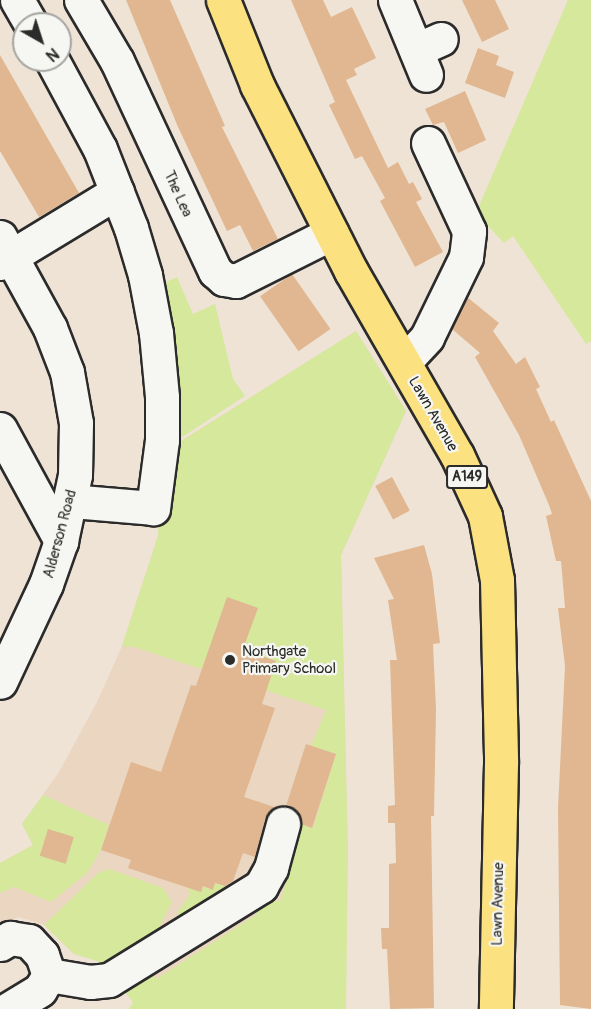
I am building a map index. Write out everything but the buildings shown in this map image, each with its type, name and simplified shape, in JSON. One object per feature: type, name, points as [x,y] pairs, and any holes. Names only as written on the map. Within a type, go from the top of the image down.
[{"type":"main road","name":"Lawn Avenue","points":[[223,0],[257,85],[332,234],[457,455],[485,516],[497,580],[501,763],[496,1009]]},
{"type":"street","name":"The Lea","points":[[81,0],[117,61],[215,271],[224,279],[236,281],[332,234]]},
{"type":"street","points":[[395,0],[428,55]]},
{"type":"street","points":[[58,72],[100,149],[145,275],[156,333],[162,440],[153,508],[71,501]]},
{"type":"street","points":[[404,362],[427,337],[466,257],[469,231],[428,143]]},
{"type":"street","points":[[3,252],[117,192]]},
{"type":"street","name":"Alderson Road","points":[[3,252],[50,328],[67,372],[76,423],[71,501],[61,541],[4,664]]},
{"type":"street","points":[[0,429],[61,541]]},
{"type":"street","points":[[49,975],[90,982],[109,980],[261,886],[276,852],[283,824]]},
{"type":"street","points":[[0,944],[10,938],[29,941],[42,956],[49,975]]},
{"type":"street","points":[[8,1009],[40,990],[49,975]]},
{"type":"shaded area","name":"Northgate Primary School","points":[[356,331],[406,411],[341,555],[348,856],[134,1003],[100,959],[74,954],[44,925],[19,917],[0,924],[0,863],[33,845],[22,824],[59,772],[97,702],[122,646],[158,536],[162,453]]},
{"type":"green space","points":[[568,0],[591,0],[591,341],[586,344],[513,236],[504,243],[476,213]]},
{"type":"green space","points":[[177,277],[193,314],[215,304],[233,379],[245,396],[167,447],[149,290]]},
{"type":"green space","points":[[356,331],[406,411],[341,555],[348,856],[346,1009],[129,1009],[133,1002],[118,984],[146,964],[156,979],[257,914],[249,900],[280,901],[291,867],[289,820],[313,828],[336,754],[311,746],[326,710],[134,647],[122,646],[158,536],[162,453]]},
{"type":"green space","points":[[43,795],[109,825],[101,850],[87,873],[51,902],[14,887],[0,893],[0,863],[33,845],[22,824]]},
{"type":"green space","points":[[109,869],[163,888],[172,902],[159,928],[103,963],[74,954],[44,925],[98,873]]},
{"type":"green space","points":[[215,883],[231,888],[181,918],[177,913],[190,894],[187,888],[201,892],[203,886],[213,890]]},
{"type":"place","name":"Northgate Primary School","points":[[230,660]]}]
